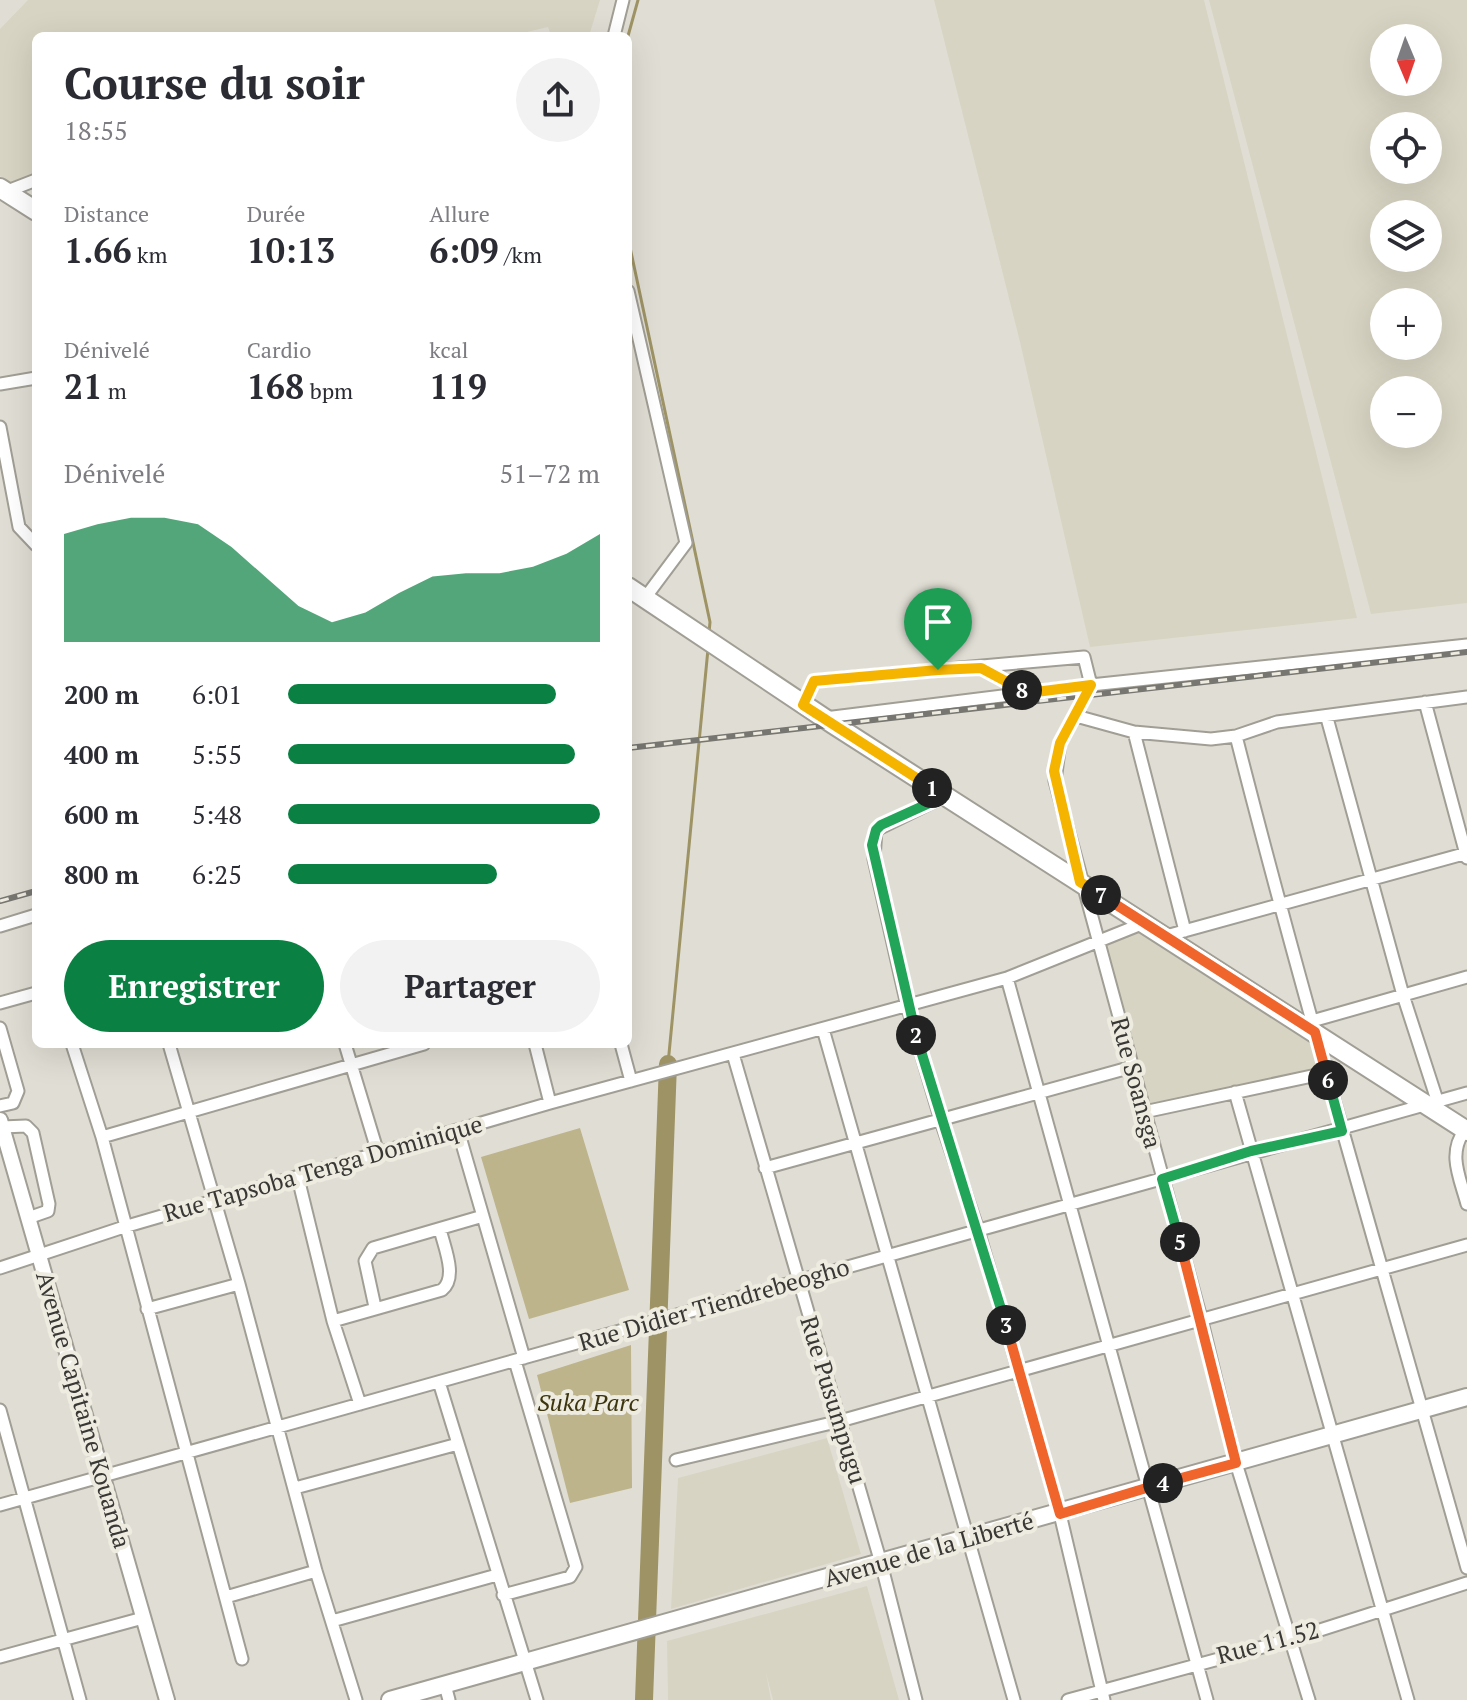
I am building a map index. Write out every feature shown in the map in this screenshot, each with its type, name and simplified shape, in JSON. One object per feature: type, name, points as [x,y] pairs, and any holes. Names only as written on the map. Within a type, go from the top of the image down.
[{"type":"main road","points":[[3,190],[32,208]]},
{"type":"main road","points":[[632,590],[803,705],[1433,1104],[1466,1131]]},
{"type":"main road","name":"Avenue de la Liberté","points":[[390,1700],[447,1692],[526,1662],[1467,1397]]},
{"type":"street","points":[[615,32],[623,0]]},
{"type":"street","points":[[3,190],[32,181]]},
{"type":"street","points":[[632,308],[686,543],[645,598]]},
{"type":"street","points":[[0,384],[32,379]]},
{"type":"street","points":[[0,427],[19,527],[32,541]]},
{"type":"street","points":[[824,718],[1091,685],[1467,645]]},
{"type":"street","points":[[803,705],[814,681],[1084,657],[1091,685]]},
{"type":"street","points":[[981,668],[1028,693]]},
{"type":"street","name":"Rue Soansga","points":[[1091,685],[1060,743],[1054,771],[1080,882],[1202,1322],[1236,1463],[1309,1700]]},
{"type":"street","points":[[1076,716],[1134,732],[1183,739],[1236,736],[1277,722],[1327,718],[1467,697]]},
{"type":"street","points":[[1166,936],[1371,878],[1467,855],[1425,702]]},
{"type":"street","points":[[1327,718],[1433,1104]]},
{"type":"street","points":[[1134,732],[1185,931]]},
{"type":"street","points":[[1236,736],[1342,1131],[1385,1270],[1467,1568]]},
{"type":"street","points":[[945,796],[881,825],[873,837],[874,859],[907,1005],[941,1121],[978,1230],[1060,1514],[1103,1695]]},
{"type":"street","points":[[0,926],[32,916]]},
{"type":"street","name":"Rue Tapsoba Tenga Dominique","points":[[0,1268],[124,1227],[550,1103],[1007,978],[1144,923]]},
{"type":"street","points":[[1314,1027],[1403,995],[1467,977]]},
{"type":"street","points":[[1007,978],[1207,1700]]},
{"type":"street","points":[[0,1003],[32,994]]},
{"type":"street","points":[[0,1028],[18,1091],[13,1103],[0,1106]]},
{"type":"street","points":[[823,1029],[1014,1700]]},
{"type":"street","points":[[73,1048],[102,1137],[242,1659]]},
{"type":"street","points":[[170,1048],[279,1427],[316,1571],[356,1700]]},
{"type":"street","points":[[346,1048],[378,1153]]},
{"type":"street","points":[[102,1137],[351,1065],[396,1048]]},
{"type":"street","points":[[536,1048],[550,1103]]},
{"type":"street","points":[[622,1048],[631,1081]]},
{"type":"street","name":"Rue Pusumpugu","points":[[733,1054],[797,1283],[881,1563],[916,1700]]},
{"type":"street","points":[[765,1168],[1132,1067]]},
{"type":"street","points":[[1144,1112],[1326,1073]]},
{"type":"street","points":[[1235,1092],[1408,1700]]},
{"type":"street","name":"Rue Didier Tiendrebeogho","points":[[0,1505],[185,1451],[670,1320],[1251,1151],[1342,1131],[1467,1093]]},
{"type":"street","points":[[1,1124],[26,1126],[33,1133],[49,1204],[48,1211],[28,1218]]},
{"type":"street","name":"Avenue Capitaine Kouanda","points":[[1,1124],[167,1700]]},
{"type":"street","points":[[458,1130],[576,1567],[570,1577],[503,1595]]},
{"type":"street","points":[[1466,1131],[1454,1149],[1467,1204]]},
{"type":"street","points":[[298,1178],[333,1321],[360,1404]]},
{"type":"street","points":[[375,1307],[365,1261],[373,1248],[483,1216]]},
{"type":"street","points":[[333,1321],[442,1290],[449,1285],[451,1276],[440,1229]]},
{"type":"street","points":[[676,1460],[840,1421],[1202,1322],[1467,1245]]},
{"type":"street","points":[[147,1309],[239,1284]]},
{"type":"street","points":[[439,1382],[537,1700]]},
{"type":"street","points":[[0,1410],[80,1700]]},
{"type":"street","points":[[295,1488],[458,1444]]},
{"type":"street","points":[[226,1597],[316,1571]]},
{"type":"street","points":[[332,1621],[497,1575]]},
{"type":"street","name":"Rue 11.52","points":[[1068,1700],[1103,1695],[1197,1663],[1292,1639],[1467,1583]]},
{"type":"street","points":[[0,1657],[143,1618]]},
{"type":"shaded area","points":[[28,0],[600,0],[590,32],[550,32],[548,27],[527,32],[32,32],[32,177],[13,184],[0,176],[0,29]]},
{"type":"shaded area","points":[[934,0],[1204,0],[1357,618],[1090,647],[1020,342]]},
{"type":"shaded area","points":[[1209,0],[1467,0],[1467,603],[1371,614]]},
{"type":"shaded area","points":[[1137,929],[1314,1042],[1319,1071],[1147,1105],[1100,947]]},
{"type":"shaded area","points":[[827,1438],[861,1554],[671,1609],[678,1478]]},
{"type":"shaded area","points":[[867,1586],[899,1700],[773,1700],[766,1673],[771,1700],[668,1700],[667,1641]]},
{"type":"green space","points":[[580,1128],[629,1290],[529,1319],[481,1157]]},
{"type":"green space","name":"Suka Parc","points":[[631,1345],[632,1488],[570,1503],[537,1375]]},
{"type":"waterway","points":[[629,32],[638,0]]},
{"type":"waterway","points":[[632,257],[710,622],[709,633]]},
{"type":"waterway","points":[[668,1064],[708,649]]},
{"type":"waterway","points":[[644,1700],[668,1064]]},
{"type":"railway","points":[[632,748],[1467,652]]},
{"type":"railway","points":[[0,901],[32,892]]},
{"type":"route","points":[[981,668],[1028,693],[1091,685],[1060,743],[1054,771],[1080,882],[1315,1032],[1342,1131],[1251,1151],[1162,1179],[1202,1322],[1236,1463],[1060,1514],[978,1230],[941,1121],[907,1005],[874,859],[873,837],[881,825],[945,796],[803,705],[814,681],[938,670],[981,668]]}]
